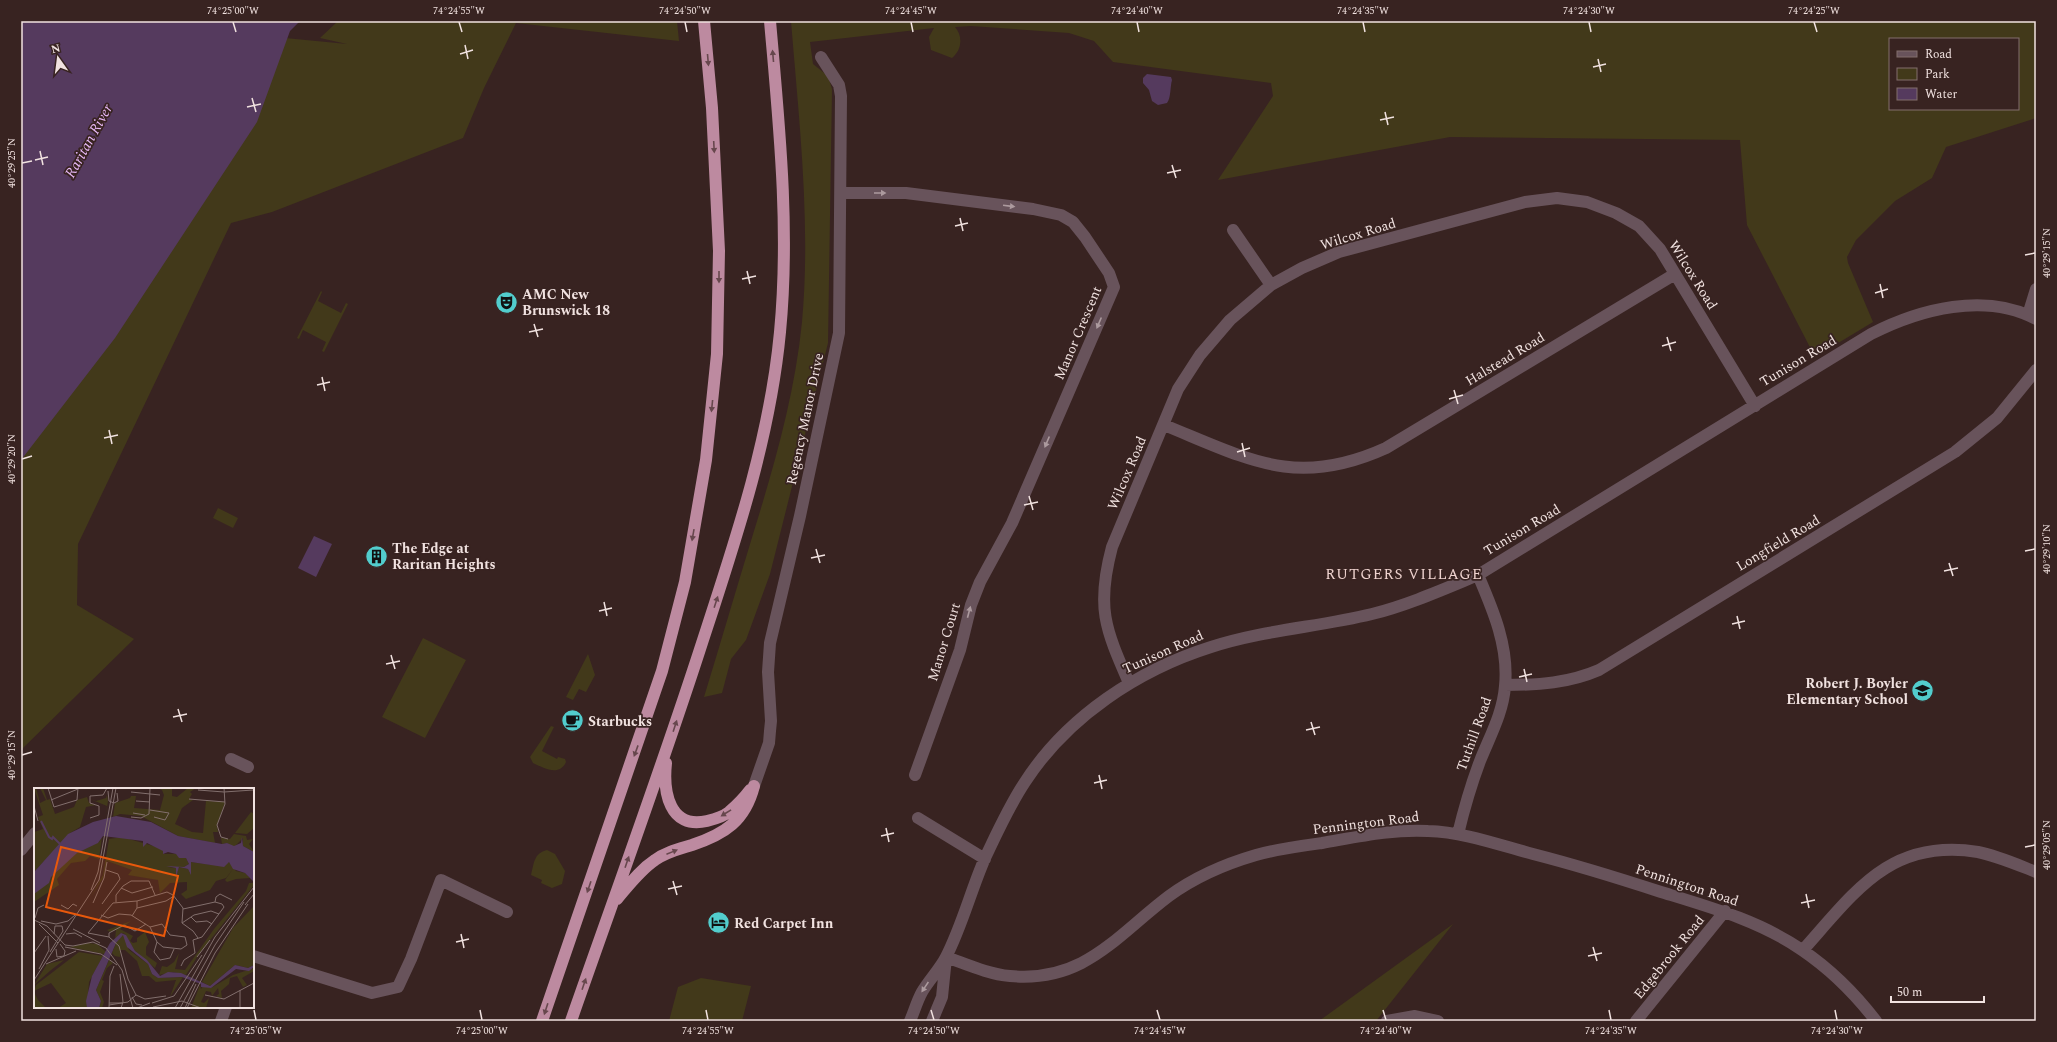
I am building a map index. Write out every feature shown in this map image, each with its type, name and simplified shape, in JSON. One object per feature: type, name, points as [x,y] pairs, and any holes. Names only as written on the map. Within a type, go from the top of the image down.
[{"type":"highway","points":[[542,1021],[653,701],[685,582],[706,460],[718,354],[719,251],[712,108],[704,21]]},
{"type":"highway","points":[[571,1021],[669,745],[725,573],[745,507],[772,392],[780,333],[784,271],[784,209],[770,21]]},
{"type":"highway","points":[[669,745],[665,775],[667,796],[676,814],[683,819],[692,822],[715,819],[728,813],[754,786]]},
{"type":"highway","points":[[612,904],[640,872],[656,859],[672,851],[714,837],[730,826],[745,811],[750,801],[754,786]]},
{"type":"street","name":"Regency Manor Drive","points":[[754,786],[769,743],[772,721],[768,672],[770,643],[800,516],[838,333],[841,193],[841,96],[839,85],[821,57]]},
{"type":"street","name":"Manor Crescent","points":[[841,193],[906,193],[1033,209],[1061,215],[1072,222],[1085,237],[1109,273],[1114,287],[1012,523]]},
{"type":"street","name":"Wilcox Road","points":[[1129,683],[1112,644],[1106,625],[1103,589],[1112,547],[1178,389],[1200,355],[1230,320],[1271,285],[1302,268],[1339,252],[1525,202],[1557,198],[1587,202],[1616,213],[1639,226],[1660,249],[1755,406]]},
{"type":"street","points":[[1233,230],[1271,285]]},
{"type":"street","name":"Halstead Road","points":[[1164,425],[1250,460],[1278,467],[1303,468],[1335,466],[1362,459],[1386,448],[1675,274]]},
{"type":"street","points":[[2032,317],[2036,288]]},
{"type":"street","name":"Tunison Road","points":[[910,1021],[922,992],[946,957],[985,859],[1025,782],[1046,753],[1096,706],[1129,683],[1178,659],[1211,647],[1247,637],[1373,614],[1478,575],[1872,334],[1905,318],[1942,308],[1960,306],[2001,308],[2032,317]]},
{"type":"street","name":"Longfield Road","points":[[1506,685],[1542,685],[1565,682],[1581,678],[1600,670],[1955,452],[1997,418],[2036,370]]},
{"type":"street","name":"Manor Court","points":[[915,775],[960,650],[971,605],[980,582],[1012,523]]},
{"type":"street","name":"Tuthill Road","points":[[1458,834],[1468,797],[1501,708],[1506,685],[1501,639],[1495,616],[1478,575]]},
{"type":"street","points":[[231,759],[248,767]]},
{"type":"street","points":[[918,818],[985,859]]},
{"type":"street","name":"Pennington Road","points":[[946,957],[1009,976],[1037,976],[1063,972],[1084,963],[1104,951],[1169,896],[1197,877],[1227,864],[1257,854],[1370,835],[1401,831],[1430,831],[1458,834],[1578,866],[1725,911],[1760,926],[1803,950],[1844,985],[1876,1021]]},
{"type":"street","points":[[21,850],[34,834]]},
{"type":"street","points":[[1803,950],[1857,890],[1876,873],[1894,862],[1914,854],[1957,850],[1979,853],[2036,872]]},
{"type":"street","points":[[254,956],[372,992],[398,987],[411,959],[441,880],[507,912]]},
{"type":"street","name":"Edgebrook Road","points":[[1636,1021],[1725,911]]},
{"type":"street","name":"Tunison Road","points":[[932,1021],[942,997],[946,957]]},
{"type":"street","points":[[221,1021],[226,1008]]},
{"type":"street","points":[[1387,1021],[1415,1016],[1438,1021]]},
{"type":"green space","points":[[338,21],[677,21],[679,41],[516,23],[484,88],[463,138],[272,212],[231,223],[78,544],[77,605],[134,639],[21,750],[21,417],[285,38],[347,44],[320,38]]},
{"type":"green space","points":[[791,21],[2036,21],[2036,118],[1946,147],[1932,178],[1895,201],[1856,240],[1847,257],[1848,263],[1873,322],[1815,357],[1747,225],[1740,140],[1450,137],[1218,180],[1273,96],[1271,83],[1113,62],[1094,41],[1069,33],[971,26],[955,27],[958,31],[960,43],[958,51],[952,58],[931,50],[929,37],[934,28],[810,42],[813,64],[828,76],[832,89],[828,343],[770,574],[746,640],[731,659],[722,693],[704,697],[777,454],[799,349],[802,322],[805,247],[805,209]]},
{"type":"green space","points":[[321,291],[322,292],[318,301],[341,313],[346,303],[348,304],[324,352],[322,351],[326,342],[303,330],[299,339],[297,338]]},
{"type":"green space","points":[[218,508],[238,518],[233,528],[213,518]]},
{"type":"green space","points":[[423,638],[466,660],[425,738],[382,717]]},
{"type":"green space","points":[[588,654],[595,675],[586,692],[579,689],[573,700],[566,697]]},
{"type":"green space","points":[[551,726],[554,727],[542,751],[557,759],[558,757],[565,759],[566,762],[563,767],[555,770],[546,769],[533,763],[530,757]]},
{"type":"green space","points":[[547,850],[555,854],[565,871],[562,884],[552,888],[541,883],[542,880],[531,875],[535,859],[539,853]]},
{"type":"green space","points":[[1453,924],[1376,1021],[1319,1021]]},
{"type":"green space","points":[[701,978],[751,986],[742,1021],[669,1021],[678,987]]},
{"type":"water","name":"Raritan River","points":[[21,21],[300,21],[290,31],[257,122],[115,338],[21,460]]},
{"type":"water","points":[[1147,74],[1171,77],[1170,95],[1167,103],[1158,105],[1152,101],[1149,90],[1143,83],[1143,78]]},
{"type":"water","points":[[314,536],[332,544],[316,577],[298,568]]},
{"type":"place","name":"AMC New Brunswick 18","points":[[507,302]]},
{"type":"place","name":"The Edge at Raritan Heights","points":[[376,556]]},
{"type":"place","name":"Robert J. Boyler Elementary School","points":[[1923,691]]},
{"type":"place","name":"Starbucks","points":[[572,721]]},
{"type":"place","name":"Red Carpet Inn","points":[[718,923]]},
{"type":"district","name":"RUTGERS VILLAGE","points":[[1404,574]]}]
